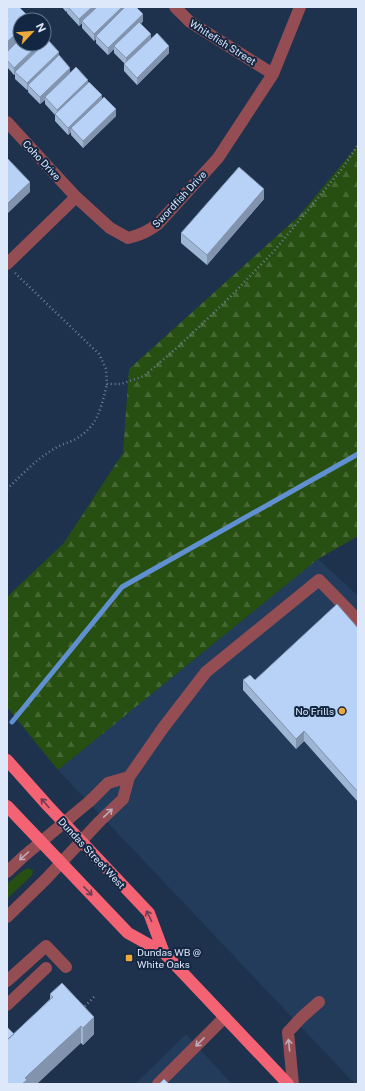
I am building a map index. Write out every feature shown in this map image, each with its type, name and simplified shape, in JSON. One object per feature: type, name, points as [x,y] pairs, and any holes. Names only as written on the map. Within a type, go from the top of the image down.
[{"type":"main road","name":"Dundas Street West","points":[[7,760],[149,913],[164,952]]},
{"type":"main road","name":"Dundas Street West","points":[[7,806],[128,933],[164,952],[288,1084]]},
{"type":"street","name":"Whitefish Street","points":[[175,7],[190,22],[273,74]]},
{"type":"street","name":"Swordfish Drive","points":[[76,197],[110,228],[128,238],[147,232],[158,224],[218,158],[273,74],[300,7]]},
{"type":"street","name":"Coho Drive","points":[[7,122],[76,197]]},
{"type":"street","points":[[9,267],[76,197]]},
{"type":"street","points":[[7,917],[123,799],[129,777],[163,728],[206,672],[319,580],[358,620]]},
{"type":"street","points":[[7,872],[108,784],[129,777]]},
{"type":"street","points":[[7,981],[46,946],[66,967]]},
{"type":"street","points":[[7,1005],[46,968]]},
{"type":"street","points":[[292,1084],[288,1032],[319,1002]]},
{"type":"street","points":[[158,1084],[225,1017]]},
{"type":"path","points":[[107,384],[121,384],[144,376],[208,319],[274,251],[342,169],[358,145]]},
{"type":"path","points":[[7,489],[38,460],[54,448],[75,439],[89,429],[99,414],[107,384],[106,369],[99,354],[9,267]]},
{"type":"path","points":[[81,1010],[95,996]]},
{"type":"shaded area","points":[[318,559],[358,596],[358,1084],[355,1084],[58,770]]},
{"type":"shaded area","points":[[186,1034],[232,1084],[135,1084]]},
{"type":"green space","points":[[358,145],[358,536],[318,559],[58,770],[7,707],[7,597],[64,543],[123,453],[129,369],[298,217]]},
{"type":"green space","points":[[28,868],[33,871],[32,875],[7,899],[7,884]]},
{"type":"building","points":[[7,7],[19,7],[24,12],[12,12],[12,37],[7,42]]},
{"type":"building","points":[[68,7],[92,7],[79,19]]},
{"type":"building","points":[[97,7],[122,7],[94,34],[82,21]]},
{"type":"building","points":[[125,7],[136,7],[143,14],[108,48],[96,36]]},
{"type":"building","points":[[139,22],[151,34],[126,58],[114,46]]},
{"type":"building","points":[[157,33],[169,46],[137,78],[124,64]]},
{"type":"building","points":[[52,44],[59,52],[27,83],[15,72],[36,52],[52,52]]},
{"type":"building","points":[[12,47],[12,52],[31,52],[14,68],[7,60],[7,52]]},
{"type":"building","points":[[59,55],[70,68],[40,97],[28,85]]},
{"type":"building","points":[[76,67],[88,80],[57,110],[45,97]]},
{"type":"building","points":[[89,82],[102,95],[68,128],[55,114]]},
{"type":"building","points":[[104,97],[116,109],[83,141],[71,128]]},
{"type":"building","points":[[7,158],[30,182],[7,204]]},
{"type":"building","points":[[239,167],[264,189],[207,255],[181,233]]},
{"type":"building","points":[[337,604],[358,628],[358,792],[304,731],[296,739],[243,680],[250,675],[255,680]]},
{"type":"building","points":[[62,983],[94,1017],[83,1028],[81,1026],[25,1078],[27,1080],[22,1084],[7,1084],[7,1040],[53,997],[50,994]]},
{"type":"building","points":[[7,1027],[14,1034],[7,1040]]},
{"type":"building","points":[[164,1079],[169,1084],[159,1084]]},
{"type":"waterway","points":[[12,722],[122,587],[358,454]]},
{"type":"place","name":"No Frills","points":[[342,711]]},
{"type":"place","name":"Dundas WB @ White Oaks","points":[[129,958]]}]
